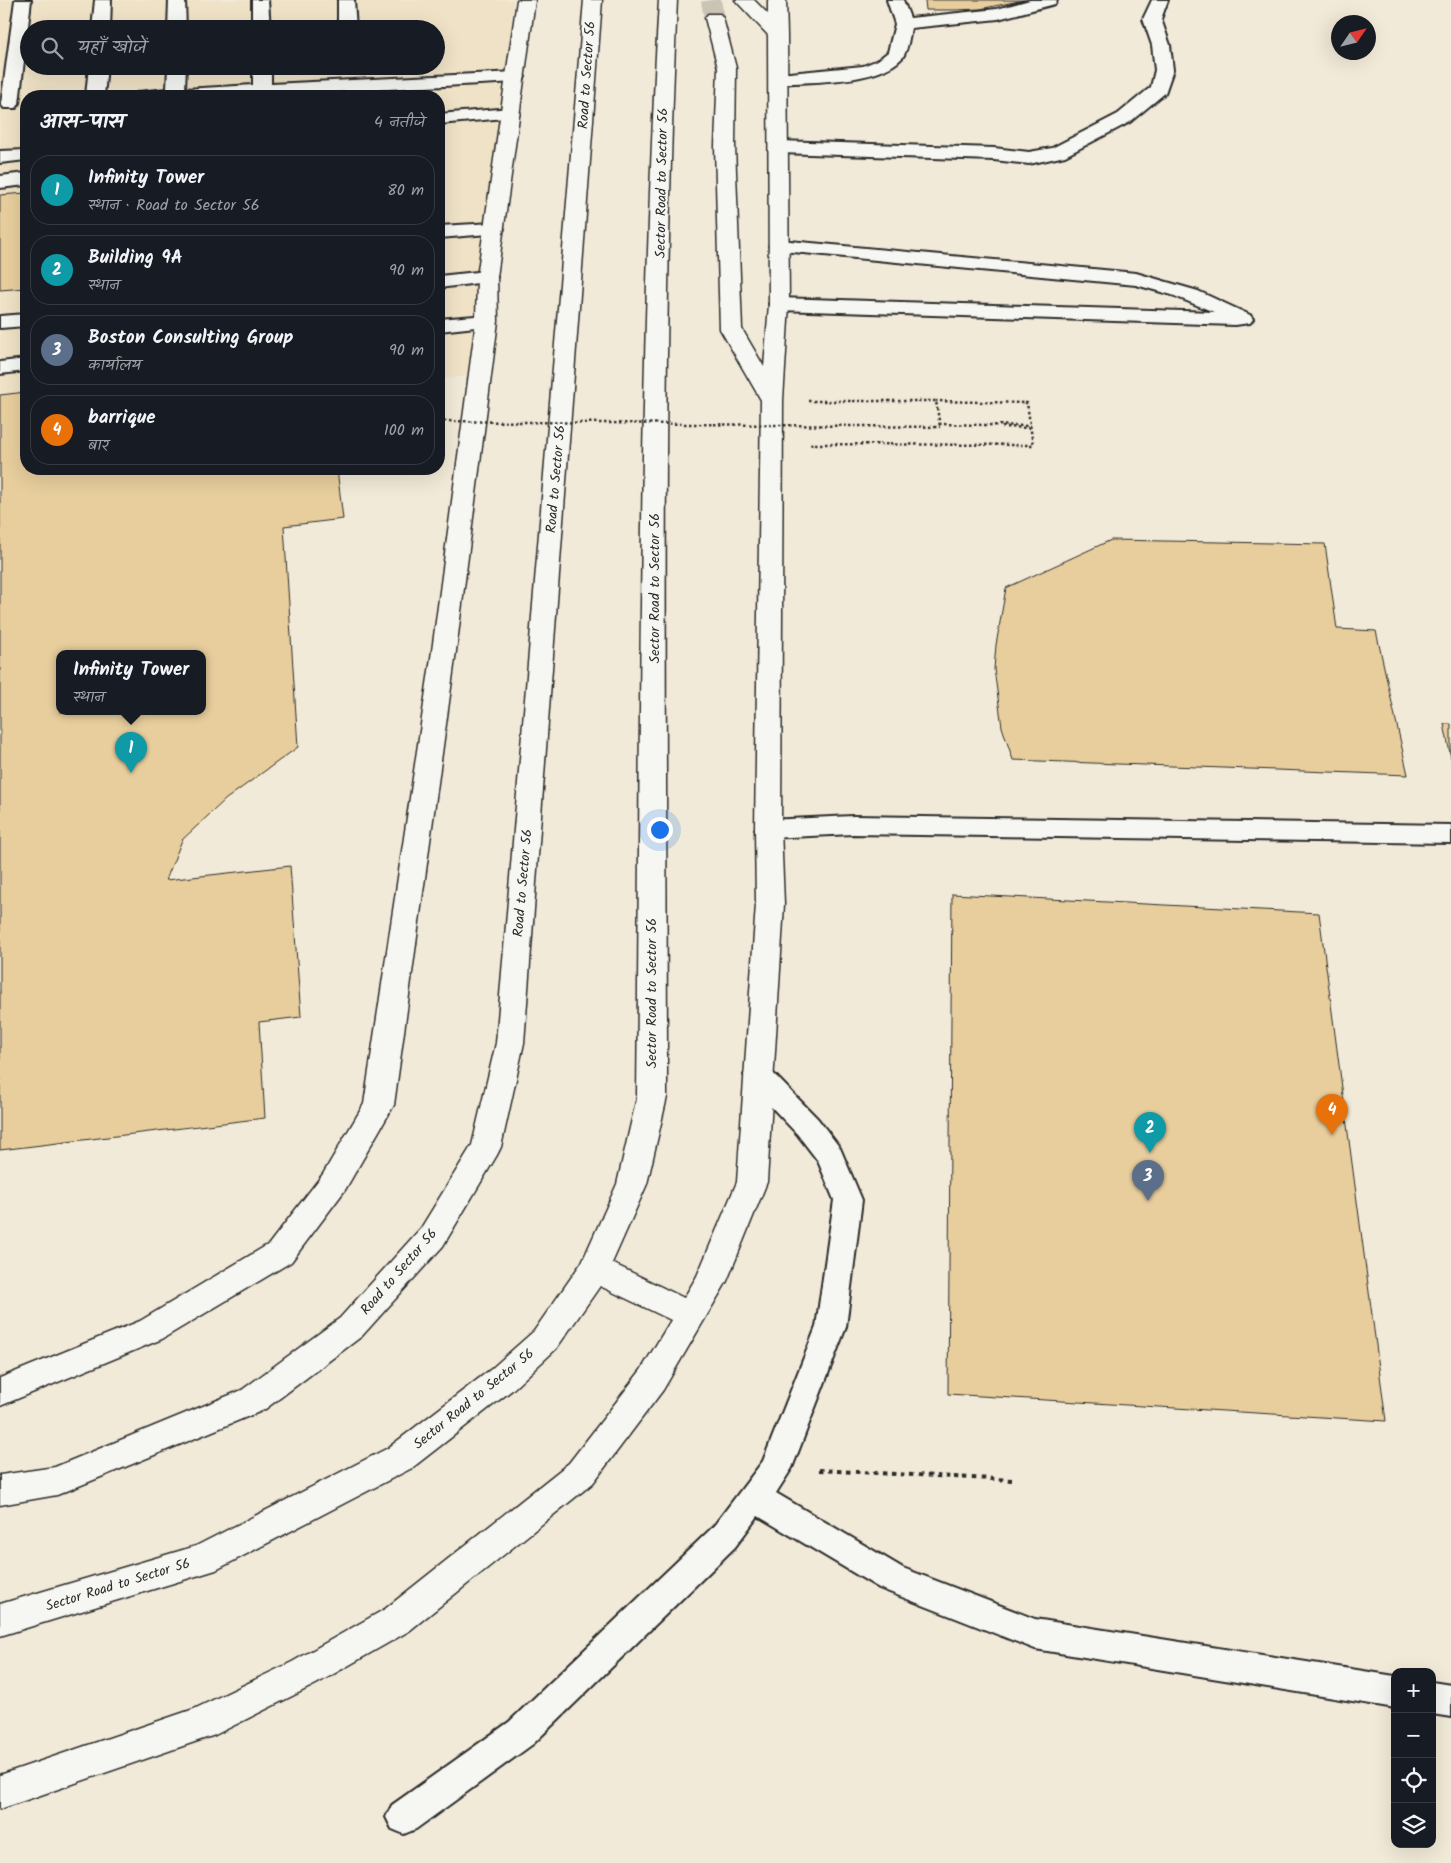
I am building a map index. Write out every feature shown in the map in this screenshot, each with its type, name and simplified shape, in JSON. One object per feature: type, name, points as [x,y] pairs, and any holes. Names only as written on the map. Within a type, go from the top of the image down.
[{"type":"street","points":[[0,1392],[151,1330],[280,1253],[334,1182],[379,1105],[445,641],[487,321],[487,277],[526,0]]},
{"type":"street","name":"Road to Sector 56","points":[[0,1490],[57,1481],[253,1400],[352,1327],[432,1237],[486,1147],[510,1043],[592,0]]},
{"type":"street","name":"Sector Road to Sector 56","points":[[0,1620],[204,1559],[400,1458],[502,1380],[545,1340],[594,1269],[632,1184],[652,1098],[655,496],[663,97],[668,0]]},
{"type":"street","points":[[744,0],[778,35]]},
{"type":"street","points":[[0,1792],[202,1723],[304,1673],[397,1620],[581,1473],[652,1380],[711,1280],[752,1182],[770,904],[768,829],[772,400],[779,304],[777,0]]},
{"type":"street","points":[[714,18],[727,68],[725,154],[731,329],[772,400]]},
{"type":"street","points":[[594,1269],[690,1315]]},
{"type":"lane","points":[[22,20],[24,0]]},
{"type":"lane","points":[[102,20],[103,0]]},
{"type":"lane","points":[[177,0],[177,20]]},
{"type":"lane","points":[[260,0],[261,20]]},
{"type":"lane","points":[[346,0],[347,20]]},
{"type":"lane","points":[[779,79],[866,71],[884,64],[896,54],[904,24],[895,0]]},
{"type":"lane","points":[[904,24],[998,14],[1049,0]]},
{"type":"lane","points":[[779,147],[994,154],[1028,158],[1058,152],[1124,118],[1159,89],[1164,70],[1161,45],[1152,19],[1160,0]]},
{"type":"lane","points":[[12,104],[20,35]]},
{"type":"lane","points":[[96,90],[97,75]]},
{"type":"lane","points":[[176,90],[177,75]]},
{"type":"lane","points":[[262,75],[262,90]]},
{"type":"lane","points":[[349,75],[350,87]]},
{"type":"lane","points":[[284,90],[516,77]]},
{"type":"lane","points":[[445,118],[511,113]]},
{"type":"lane","points":[[0,157],[20,155]]},
{"type":"lane","points":[[0,182],[20,180]]},
{"type":"lane","points":[[445,232],[494,229]]},
{"type":"lane","points":[[779,246],[1136,279],[1174,288],[1205,300],[1243,319],[779,304]]},
{"type":"lane","points":[[445,281],[487,277]]},
{"type":"lane","points":[[0,322],[20,320]]},
{"type":"lane","points":[[445,324],[487,321]]},
{"type":"lane","points":[[0,368],[20,366]]},
{"type":"lane","points":[[768,829],[853,824],[1451,834]]},
{"type":"lane","points":[[404,1817],[521,1733],[724,1537],[776,1468],[831,1326],[848,1200],[830,1156],[808,1127],[758,1075]]},
{"type":"lane","points":[[754,1497],[891,1578],[1035,1634],[1391,1691]]},
{"type":"lane","points":[[1436,1699],[1451,1701]]},
{"type":"path","points":[[772,400],[1027,403],[1033,445],[772,444]]},
{"type":"path","points":[[936,403],[939,425]]},
{"type":"path","points":[[445,421],[1031,427]]},
{"type":"path","points":[[776,1468],[1012,1480]]},
{"type":"shaded area","points":[[0,0],[514,0],[467,376],[445,379],[445,90],[20,90],[20,428],[0,431]]},
{"type":"building","points":[[925,0],[1024,0],[980,9],[926,10]]},
{"type":"building","points":[[20,193],[20,288],[0,290],[0,195]]},
{"type":"building","points":[[20,393],[20,475],[338,475],[343,519],[284,526],[298,747],[226,799],[182,840],[166,880],[290,866],[301,1017],[259,1022],[265,1118],[0,1150],[0,395]]},
{"type":"building","points":[[1111,540],[1325,544],[1337,629],[1376,631],[1408,775],[1013,760],[1002,727],[994,669],[996,645],[1006,588]]},
{"type":"building","points":[[1444,724],[1451,724],[1451,758]]},
{"type":"building","points":[[952,894],[1319,913],[1386,1421],[948,1394]]},
{"type":"tunnel","points":[[711,0],[714,18]]},
{"type":"place","name":"Infinity Tower","points":[[131,773]]},
{"type":"place","name":"barrique","points":[[1332,1135]]},
{"type":"place","name":"Building 9A","points":[[1150,1153]]},
{"type":"place","name":"Boston Consulting Group","points":[[1148,1201]]}]
